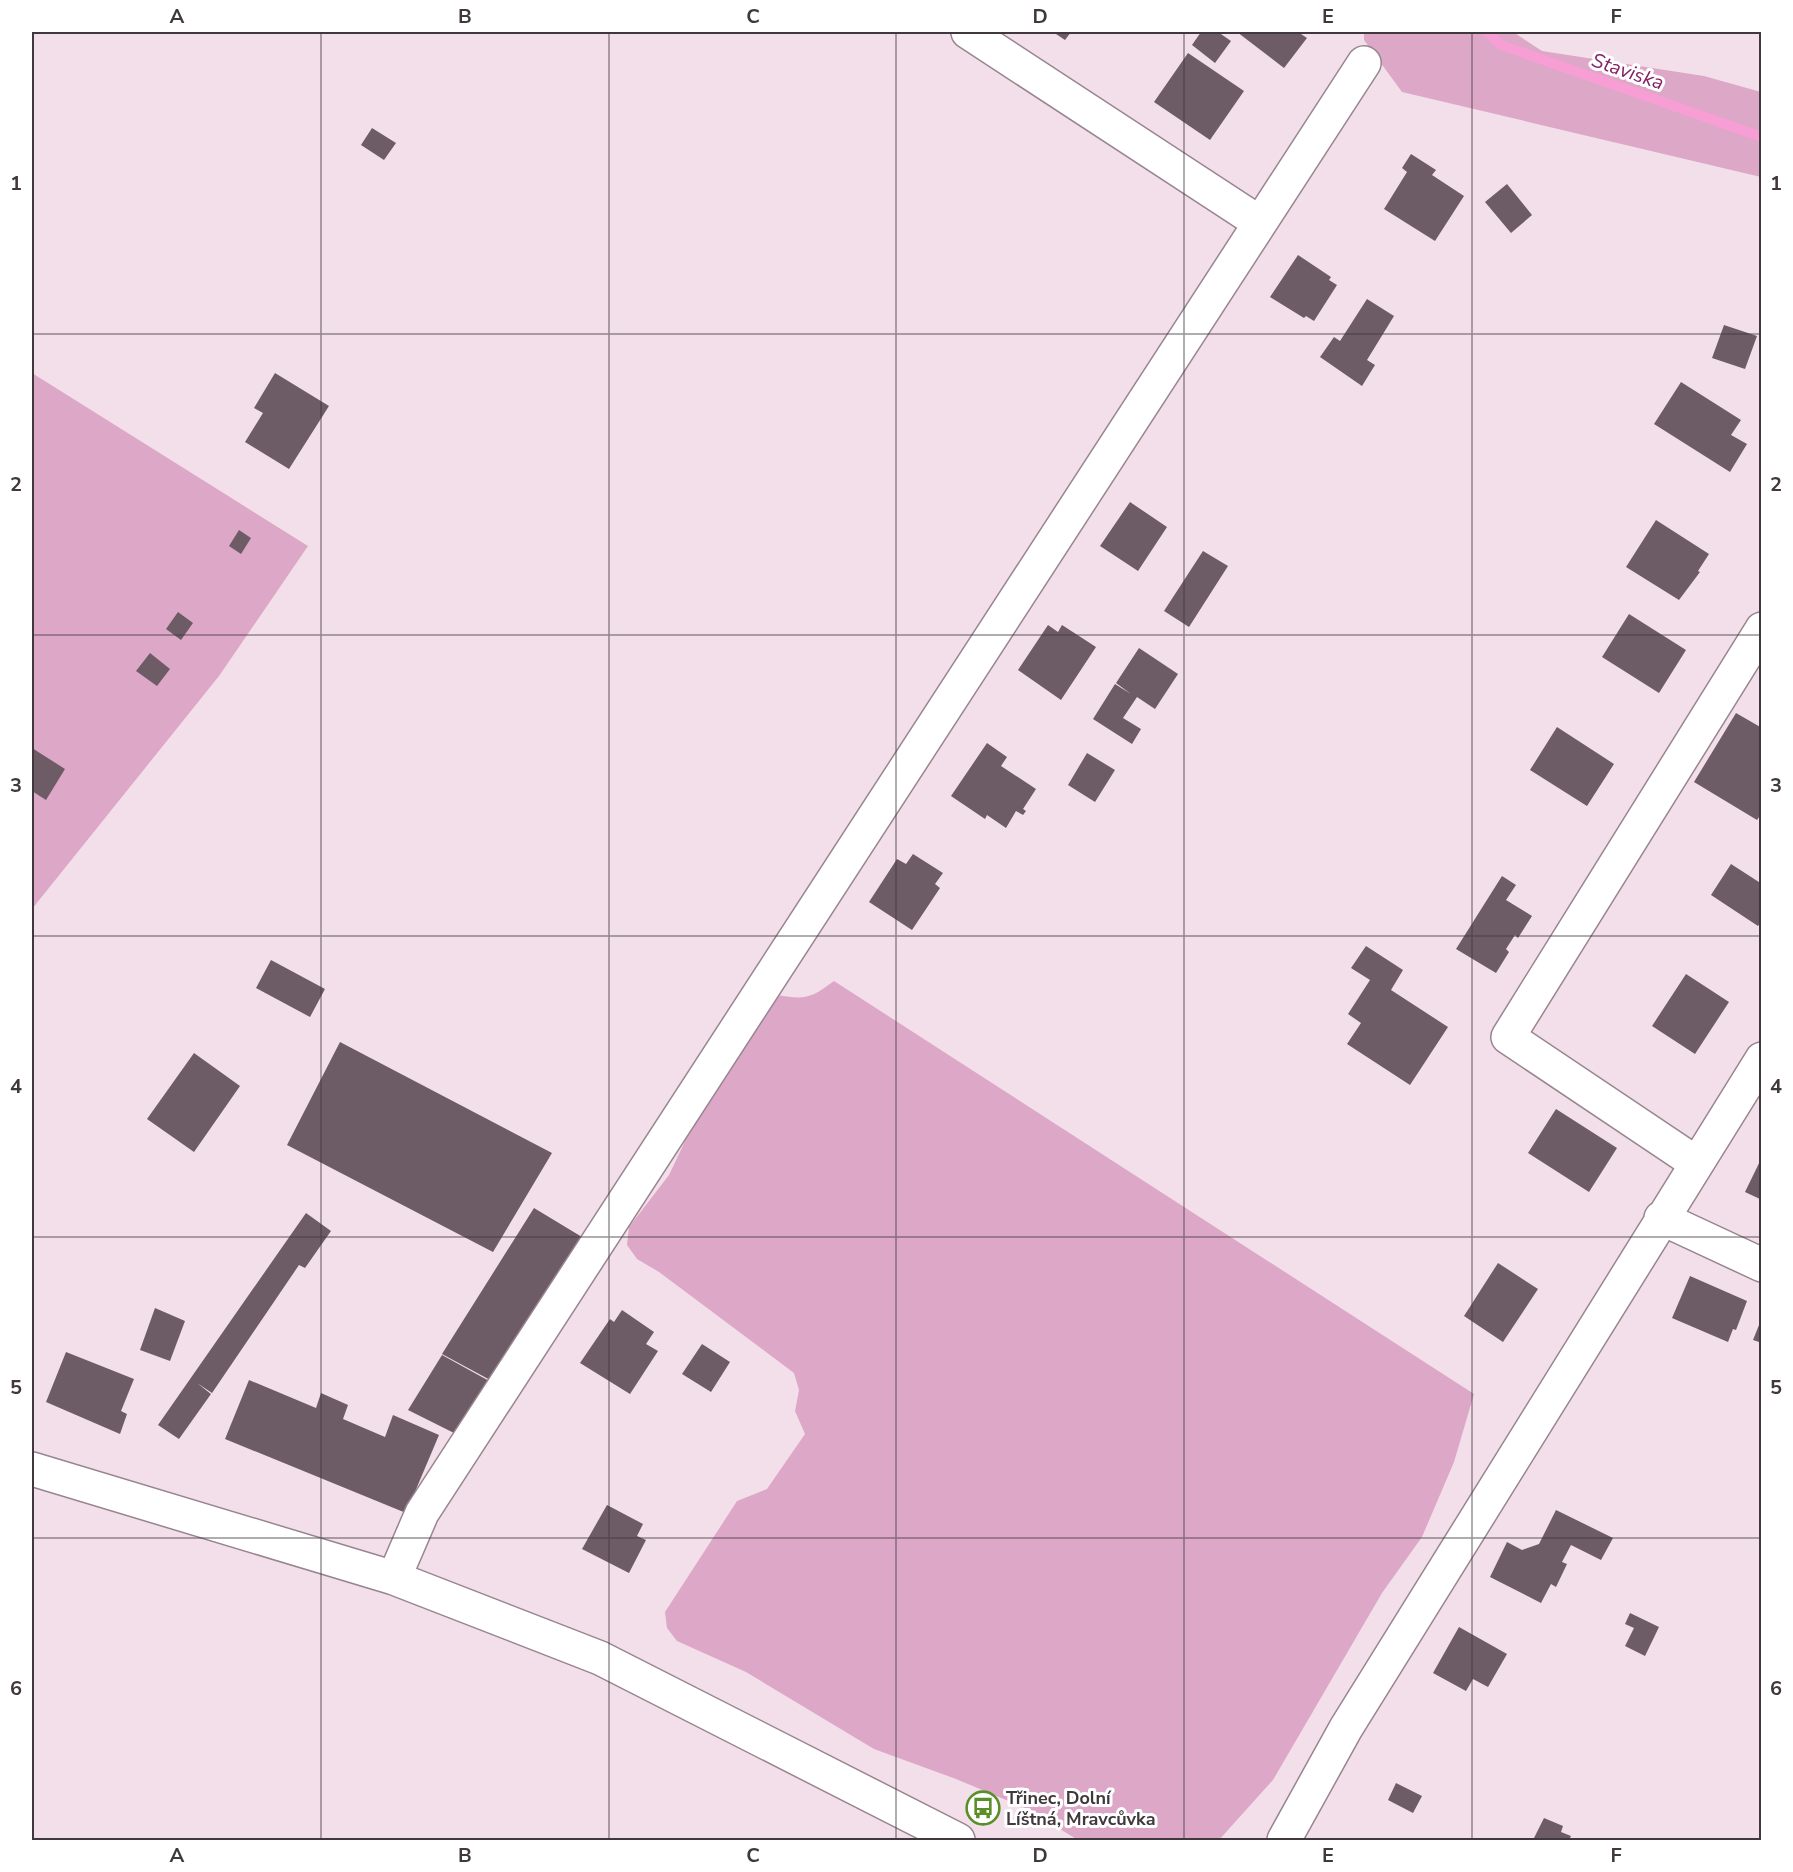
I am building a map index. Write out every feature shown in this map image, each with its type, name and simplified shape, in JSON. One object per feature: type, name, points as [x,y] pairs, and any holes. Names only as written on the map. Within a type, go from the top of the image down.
[{"type":"street","points":[[968,32],[1260,223]]},
{"type":"street","points":[[394,1578],[422,1513],[1364,63]]},
{"type":"street","points":[[1696,1163],[1508,1037],[1761,629]]},
{"type":"street","points":[[1284,1840],[1346,1728],[1761,1059]]},
{"type":"street","points":[[1661,1218],[1761,1265]]},
{"type":"street","points":[[32,1469],[394,1578],[600,1658],[958,1840]]},
{"type":"shaded area","points":[[1364,32],[1513,32],[1542,51],[1704,76],[1761,92],[1761,177],[1402,92],[1364,40]]},
{"type":"shaded area","points":[[32,373],[308,546],[219,676],[32,909]]},
{"type":"shaded area","points":[[834,981],[1474,1394],[1454,1462],[1422,1537],[1382,1593],[1273,1780],[1219,1840],[1078,1840],[1025,1808],[956,1779],[874,1749],[746,1672],[677,1641],[667,1628],[665,1612],[737,1501],[767,1489],[805,1434],[795,1411],[799,1390],[794,1373],[659,1272],[637,1259],[627,1245],[629,1227],[669,1175],[697,1116],[777,995],[808,996]]},
{"type":"building","points":[[1053,32],[1071,32],[1065,40]]},
{"type":"building","points":[[1201,32],[1218,32],[1231,41],[1215,63],[1192,45]]},
{"type":"building","points":[[1237,32],[1298,32],[1307,38],[1284,68]]},
{"type":"building","points":[[1188,53],[1244,91],[1210,140],[1154,102]]},
{"type":"building","points":[[372,128],[396,143],[384,160],[361,145]]},
{"type":"building","points":[[1411,154],[1436,170],[1432,175],[1464,196],[1435,241],[1384,209],[1407,172],[1402,168]]},
{"type":"building","points":[[1507,184],[1532,215],[1511,233],[1485,202]]},
{"type":"building","points":[[1298,255],[1331,277],[1329,280],[1337,285],[1314,321],[1306,316],[1304,318],[1270,297]]},
{"type":"building","points":[[1367,299],[1394,316],[1367,360],[1375,365],[1362,386],[1320,357],[1334,337],[1340,341]]},
{"type":"building","points":[[1724,325],[1757,336],[1745,369],[1712,358]]},
{"type":"building","points":[[275,373],[329,406],[289,469],[245,442],[263,413],[254,408]]},
{"type":"building","points":[[1681,382],[1741,420],[1731,435],[1747,444],[1730,472],[1654,424]]},
{"type":"building","points":[[1130,502],[1167,527],[1138,571],[1100,546]]},
{"type":"building","points":[[1656,520],[1709,554],[1698,571],[1700,572],[1679,600],[1626,567]]},
{"type":"building","points":[[239,530],[251,538],[241,554],[229,546]]},
{"type":"building","points":[[1203,551],[1228,566],[1189,627],[1164,611]]},
{"type":"building","points":[[178,612],[193,623],[181,640],[166,629]]},
{"type":"building","points":[[1629,614],[1686,650],[1659,693],[1602,657]]},
{"type":"building","points":[[1048,625],[1058,632],[1062,625],[1096,647],[1061,700],[1018,670]]},
{"type":"building","points":[[1139,648],[1178,674],[1155,709],[1137,697],[1123,718],[1141,729],[1132,744],[1093,719],[1115,684],[1131,694],[1116,683]]},
{"type":"building","points":[[150,653],[170,669],[157,686],[136,671]]},
{"type":"building","points":[[1736,713],[1762,728],[1762,813],[1757,820],[1694,782]]},
{"type":"building","points":[[1557,727],[1614,764],[1587,806],[1530,770]]},
{"type":"building","points":[[987,743],[1007,757],[1001,766],[1036,789],[1023,809],[1026,811],[1023,815],[1016,811],[1006,828],[987,815],[985,819],[951,796]]},
{"type":"building","points":[[32,748],[65,769],[46,800],[32,791]]},
{"type":"building","points":[[1087,753],[1115,770],[1095,802],[1068,785]]},
{"type":"building","points":[[913,854],[943,873],[935,884],[940,888],[912,930],[869,902],[897,859],[906,864]]},
{"type":"building","points":[[1731,864],[1762,884],[1762,920],[1758,926],[1711,895]]},
{"type":"building","points":[[1502,876],[1516,885],[1506,900],[1532,916],[1518,938],[1515,935],[1506,949],[1509,952],[1496,973],[1456,949]]},
{"type":"building","points":[[1366,946],[1403,970],[1391,990],[1448,1027],[1410,1085],[1347,1044],[1361,1023],[1348,1014],[1370,980],[1351,968]]},
{"type":"building","points":[[271,960],[325,989],[310,1017],[256,988]]},
{"type":"building","points":[[1686,974],[1729,1002],[1695,1054],[1652,1026]]},
{"type":"building","points":[[340,1042],[552,1153],[493,1252],[287,1145]]},
{"type":"building","points":[[194,1053],[240,1086],[194,1152],[147,1119]]},
{"type":"building","points":[[1556,1109],[1617,1148],[1589,1192],[1528,1153]]},
{"type":"building","points":[[1762,1157],[1762,1200],[1745,1192]]},
{"type":"building","points":[[534,1208],[582,1237],[492,1381],[442,1354]]},
{"type":"building","points":[[306,1213],[331,1231],[305,1268],[299,1265],[212,1393],[197,1383],[211,1394],[179,1439],[158,1425]]},
{"type":"building","points":[[1498,1263],[1538,1289],[1503,1342],[1464,1316]]},
{"type":"building","points":[[1690,1276],[1747,1301],[1736,1330],[1733,1329],[1728,1342],[1672,1318]]},
{"type":"building","points":[[155,1308],[185,1321],[170,1361],[140,1350]]},
{"type":"building","points":[[622,1310],[654,1332],[646,1344],[658,1351],[630,1394],[580,1363],[610,1319],[614,1322]]},
{"type":"building","points":[[1762,1320],[1762,1343],[1753,1340]]},
{"type":"building","points":[[702,1344],[730,1362],[711,1392],[682,1374]]},
{"type":"building","points":[[66,1352],[134,1379],[121,1411],[127,1414],[120,1434],[46,1402]]},
{"type":"building","points":[[442,1355],[491,1382],[458,1435],[408,1410]]},
{"type":"building","points":[[249,1380],[316,1408],[321,1393],[348,1405],[343,1419],[385,1437],[393,1415],[439,1435],[406,1513],[225,1439]]},
{"type":"building","points":[[607,1505],[643,1524],[637,1536],[646,1540],[629,1573],[582,1549]]},
{"type":"building","points":[[1556,1510],[1613,1538],[1601,1560],[1571,1545],[1562,1562],[1567,1564],[1556,1587],[1551,1584],[1541,1603],[1490,1577],[1507,1542],[1522,1550],[1539,1544]]},
{"type":"building","points":[[1630,1613],[1659,1627],[1645,1656],[1625,1646],[1634,1628],[1625,1624]]},
{"type":"building","points":[[1459,1627],[1507,1654],[1488,1687],[1473,1679],[1466,1691],[1433,1673]]},
{"type":"building","points":[[1396,1783],[1422,1796],[1413,1813],[1388,1800]]},
{"type":"building","points":[[1544,1818],[1563,1826],[1561,1832],[1571,1836],[1569,1840],[1533,1840]]},
{"type":"waterway","name":"Staviska","points":[[1487,32],[1501,45],[1762,137]]},
{"type":"place","name":"Třinec, Dolní Líštná, Mravcůvka","points":[[983,1808]]}]
